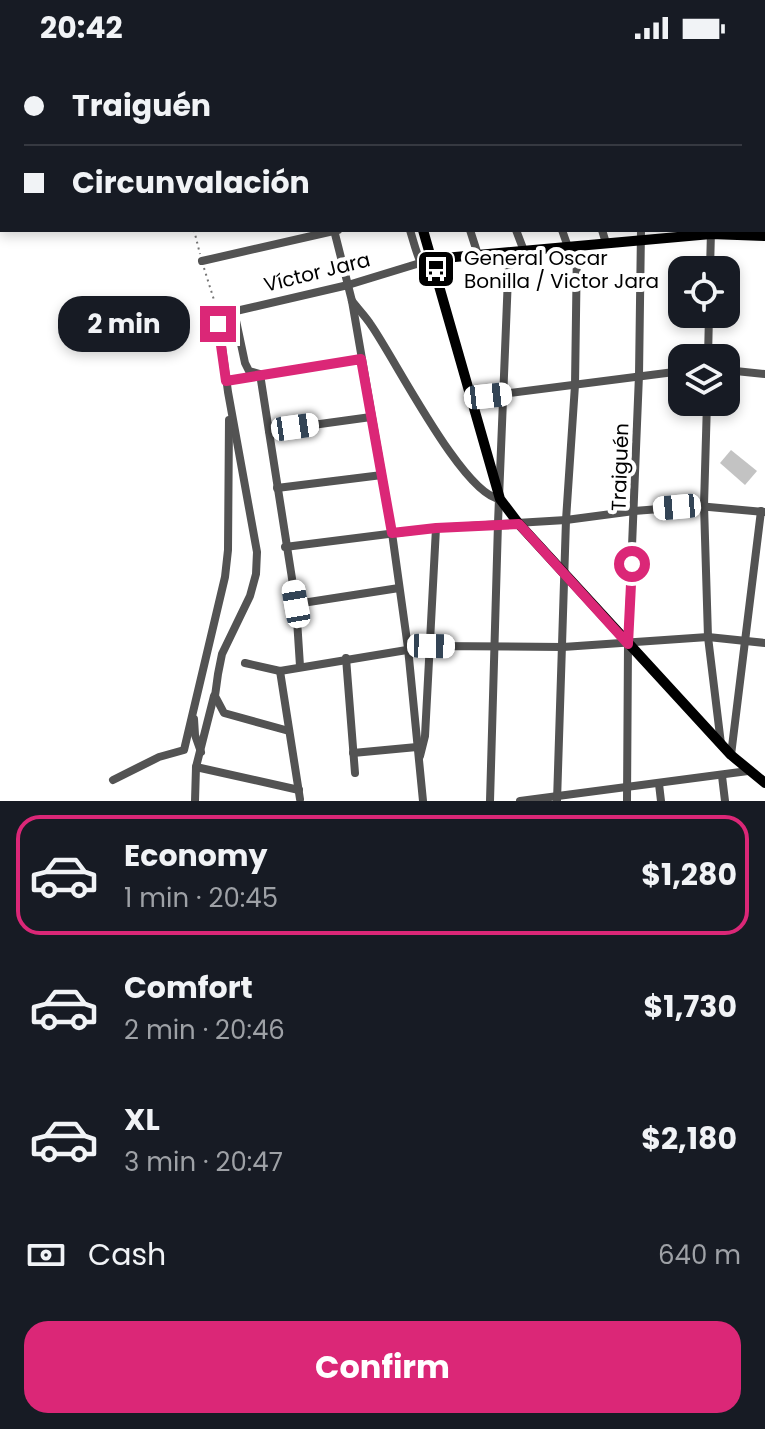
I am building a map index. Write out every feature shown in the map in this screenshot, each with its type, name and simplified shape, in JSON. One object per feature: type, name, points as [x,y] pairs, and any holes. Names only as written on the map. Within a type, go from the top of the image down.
[{"type":"main road","points":[[424,232],[500,499],[519,524],[731,755],[765,783]]},
{"type":"main road","points":[[433,259],[606,243],[642,235],[711,232],[765,236]]},
{"type":"street","points":[[202,261],[331,232]]},
{"type":"street","points":[[335,232],[352,301],[392,533],[408,648],[423,801]]},
{"type":"street","points":[[411,232],[420,263],[431,281],[440,285]]},
{"type":"street","points":[[471,232],[478,255]]},
{"type":"street","points":[[517,232],[524,251]]},
{"type":"street","points":[[557,798],[566,520],[575,385],[573,246],[563,232]]},
{"type":"street","points":[[603,232],[606,243]]},
{"type":"street","points":[[710,256],[711,232]]},
{"type":"street","name":"Traiguén","points":[[627,801],[628,644],[642,235]]},
{"type":"street","points":[[490,801],[509,252]]},
{"type":"street","name":"Víctor Jara","points":[[220,312],[348,285],[420,263]]},
{"type":"street","points":[[352,301],[372,326],[405,385],[446,446],[484,492],[500,499]]},
{"type":"street","points":[[234,311],[245,363],[249,371],[260,374]]},
{"type":"street","points":[[195,801],[196,767],[215,696],[222,654],[250,596],[256,574],[257,552],[226,381],[220,312]]},
{"type":"street","points":[[226,381],[361,359]]},
{"type":"street","points":[[740,371],[765,374]]},
{"type":"street","points":[[470,398],[668,372]]},
{"type":"street","points":[[260,374],[296,604],[300,666]]},
{"type":"street","points":[[113,780],[159,757],[184,750],[225,577],[229,400]]},
{"type":"street","points":[[707,416],[704,505],[708,637],[721,744]]},
{"type":"street","points":[[269,431],[371,417]]},
{"type":"street","points":[[277,488],[382,475]]},
{"type":"street","points":[[285,547],[436,528],[498,526],[704,505],[763,512],[731,755]]},
{"type":"street","points":[[419,760],[425,736],[436,528]]},
{"type":"street","points":[[296,604],[399,588]]},
{"type":"street","points":[[245,663],[280,671],[431,646],[563,647],[708,637],[765,643]]},
{"type":"street","points":[[346,658],[355,773]]},
{"type":"street","points":[[196,767],[300,794],[280,671]]},
{"type":"street","points":[[215,696],[224,713],[289,731]]},
{"type":"street","points":[[193,708],[194,731],[201,753]]},
{"type":"street","points":[[353,753],[417,747]]},
{"type":"street","points":[[520,801],[748,771]]},
{"type":"street","points":[[722,776],[725,801]]},
{"type":"street","points":[[659,784],[661,801]]},
{"type":"path","points":[[195,232],[220,312]]},
{"type":"building","points":[[731,450],[757,471],[745,485],[720,463]]},
{"type":"place","name":"General Oscar Bonilla / Victor Jara","points":[[436,269]]},
{"type":"route","points":[[218,324],[226,381],[361,359],[392,533],[519,524],[628,644],[632,564]]}]
